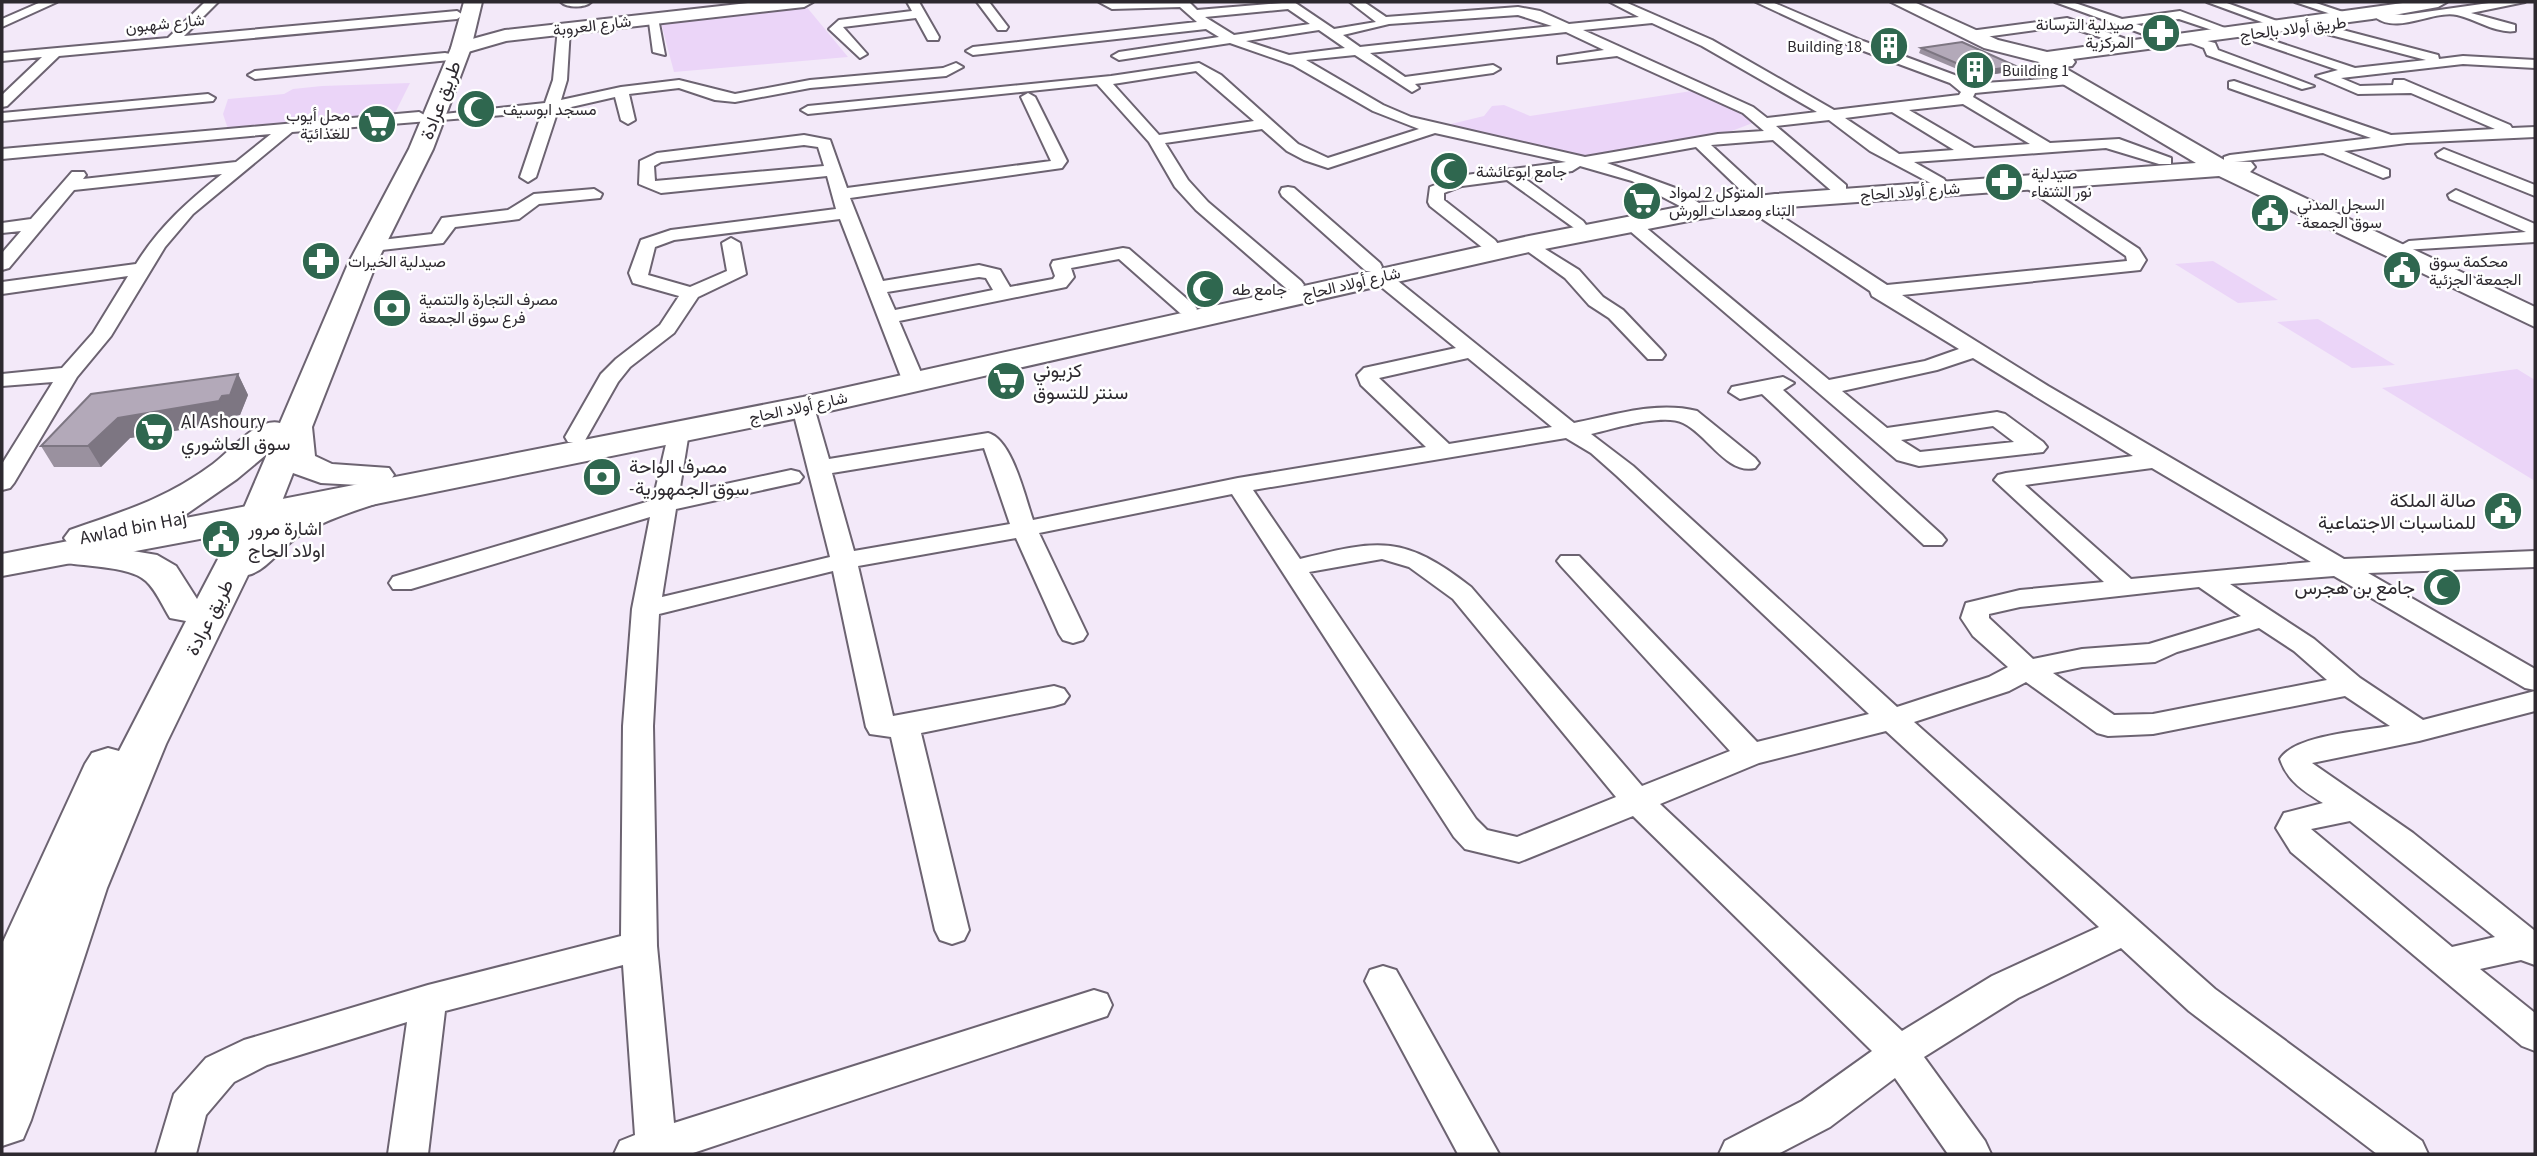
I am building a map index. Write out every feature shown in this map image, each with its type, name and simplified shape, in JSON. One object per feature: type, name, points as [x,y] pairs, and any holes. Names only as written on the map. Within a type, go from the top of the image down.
[{"type":"main road","name":"شارع العروبة","points":[[460,26],[505,36],[736,5],[804,2]]},
{"type":"main road","points":[[1900,2],[2013,53],[2060,66],[2161,131],[2226,164],[2535,305]]},
{"type":"main road","name":"طريق أولاد بالحاج","points":[[2122,40],[2168,39],[2400,9],[2452,5]]},
{"type":"main road","name":"طريق أولاد بالحاج","points":[[2122,40],[2193,39],[2239,31],[2312,26],[2378,9],[2452,5]]},
{"type":"main road","name":"طريق عرادة","points":[[285,429],[313,337],[425,118],[460,26]]},
{"type":"main road","points":[[2060,66],[2122,40]]},
{"type":"main road","points":[[2060,66],[2278,194],[2535,318]]},
{"type":"main road","name":"طريق عرادة","points":[[2,1020],[15,943],[204,600],[421,149],[425,118]]},
{"type":"main road","points":[[2153,167],[2174,155],[2175,149],[2161,131]]},
{"type":"main road","name":"شارع أولاد الحاج","points":[[76,545],[306,500],[576,437],[911,377],[1577,225],[1840,189],[2226,164]]},
{"type":"main road","points":[[2153,167],[2219,176],[2278,194]]},
{"type":"main road","name":"شارع أولاد الحاج","points":[[1754,200],[2027,183],[2153,167]]},
{"type":"main road","name":"شارع أولاد الحاج","points":[[375,484],[678,432],[803,407],[911,377],[1294,285],[1632,225],[1695,208]]},
{"type":"main road","points":[[2,565],[76,545],[172,507],[285,429],[298,459],[308,468],[375,484]]},
{"type":"main road","points":[[76,545],[144,564],[204,600],[287,525],[375,484]]},
{"type":"main road","name":"Awlad bin Haj","points":[[2,554],[76,545]]},
{"type":"main road","name":"طريق عرادة","points":[[2,1120],[82,888],[204,600]]},
{"type":"street","points":[[2,23],[51,2]]},
{"type":"street","points":[[173,40],[212,2]]},
{"type":"street","points":[[567,2],[585,2]]},
{"type":"street","points":[[984,3],[1002,2]]},
{"type":"street","points":[[1105,2],[1112,5],[1186,6],[1287,3],[1408,84],[1493,69]]},
{"type":"street","points":[[1356,2],[1383,22]]},
{"type":"street","points":[[1422,2],[1484,39]]},
{"type":"street","points":[[1616,2],[1722,51],[1833,116],[1859,136],[1897,159],[1938,181]]},
{"type":"street","points":[[1762,2],[1858,44],[1938,73],[2048,148]]},
{"type":"street","points":[[2061,2],[2122,40]]},
{"type":"street","points":[[2182,2],[2239,31]]},
{"type":"street","points":[[2213,2],[2282,25]]},
{"type":"street","points":[[2301,2],[2352,17]]},
{"type":"street","points":[[2452,5],[2518,2],[2530,11]]},
{"type":"street","points":[[984,3],[1002,27]]},
{"type":"street","points":[[2452,5],[2511,28]]},
{"type":"street","points":[[1186,6],[1207,25],[1234,40],[1264,53],[1287,58],[1322,74],[1371,106],[1433,129],[1583,163],[1663,189]]},
{"type":"street","points":[[1242,6],[1279,32]]},
{"type":"street","points":[[860,54],[835,29],[839,24],[916,8],[933,37]]},
{"type":"street","points":[[2378,9],[2400,9]]},
{"type":"street","points":[[1571,11],[1606,25]]},
{"type":"street","points":[[1119,56],[1279,32],[1529,12],[1734,102],[1771,129],[1840,189]]},
{"type":"street","points":[[1970,35],[2067,22],[2122,40],[2180,15],[2239,31],[2357,72]]},
{"type":"street","points":[[652,18],[660,52]]},
{"type":"street","points":[[1287,58],[1655,19]]},
{"type":"street","points":[[972,51],[1207,25]]},
{"type":"street","points":[[255,75],[460,26]]},
{"type":"street","name":"شارع شهبون","points":[[2,57],[173,40],[460,26]]},
{"type":"street","points":[[2312,26],[2445,61]]},
{"type":"street","points":[[528,177],[560,79],[564,28]]},
{"type":"street","points":[[1101,37],[1138,74]]},
{"type":"street","points":[[2193,39],[2210,46],[2212,52],[2307,86]]},
{"type":"street","points":[[2448,45],[2485,60]]},
{"type":"street","points":[[2,103],[55,52]]},
{"type":"street","points":[[1563,60],[1615,52]]},
{"type":"street","points":[[1241,58],[1264,53]]},
{"type":"street","points":[[2436,85],[2355,90],[2323,76],[2445,61],[2485,60],[2535,64]]},
{"type":"street","points":[[808,110],[1106,79],[1217,63]]},
{"type":"street","points":[[1489,244],[1436,202],[1434,195],[1439,188],[1458,181],[1628,156],[1833,116],[1895,108],[1966,94],[2060,66]]},
{"type":"street","points":[[2,154],[289,127],[550,107],[621,91],[686,85],[720,97],[735,98],[799,85],[935,73],[956,67]]},
{"type":"street","points":[[1199,67],[1268,124],[1272,132],[1287,145],[1328,163],[1433,129]]},
{"type":"street","points":[[2374,71],[2517,132]]},
{"type":"street","points":[[1106,79],[1104,85],[1155,140],[1181,183],[1202,206],[1294,285]]},
{"type":"street","points":[[2234,85],[2273,101],[2392,140]]},
{"type":"street","points":[[621,91],[628,120]]},
{"type":"street","points":[[691,293],[640,279],[638,273],[647,244],[671,235],[1056,165],[1059,160],[1028,97]]},
{"type":"street","points":[[2,117],[208,98]]},
{"type":"street","points":[[2261,111],[2251,106],[2273,101]]},
{"type":"street","points":[[1895,108],[1972,154]]},
{"type":"street","points":[[1155,140],[1268,124]]},
{"type":"street","points":[[2,483],[68,374],[102,336],[141,269],[187,210],[289,127]]},
{"type":"street","points":[[2226,164],[2323,147],[2392,140],[2535,132]]},
{"type":"street","points":[[834,170],[661,188],[647,184],[646,164],[662,157],[814,139],[825,143],[834,170],[843,203],[911,377]]},
{"type":"street","points":[[2,264],[107,143]]},
{"type":"street","points":[[1700,143],[1754,200],[1879,292],[1973,351],[2535,681]]},
{"type":"street","points":[[1897,159],[2112,143],[2153,167]]},
{"type":"street","points":[[2323,147],[2383,173]]},
{"type":"street","points":[[2444,154],[2535,191]]},
{"type":"street","points":[[1628,156],[1663,189],[1695,208]]},
{"type":"street","points":[[68,186],[238,167]]},
{"type":"street","points":[[1510,175],[1577,225]]},
{"type":"street","points":[[1879,292],[2116,268],[2133,265],[2137,260],[2133,253],[2027,183]]},
{"type":"street","points":[[1288,192],[1377,272],[1570,431],[1599,449],[1625,471],[2124,931],[2259,1045],[2408,1154]]},
{"type":"street","points":[[373,246],[437,239],[448,222],[513,215],[534,199],[594,194]]},
{"type":"street","points":[[2456,195],[2535,230]]},
{"type":"street","points":[[2,228],[37,224]]},
{"type":"street","points":[[1632,225],[1881,436],[1912,458],[1981,455],[2035,447],[1997,419],[1881,436]]},
{"type":"street","points":[[2409,246],[2535,237]]},
{"type":"street","points":[[576,437],[609,379],[623,363],[667,329],[691,293],[737,274],[731,243]]},
{"type":"street","points":[[1529,244],[1572,274],[1596,301],[1616,314],[1655,355]]},
{"type":"street","points":[[887,317],[1063,282],[1065,277],[1060,265],[1123,253],[1187,309]]},
{"type":"street","points":[[2,288],[141,269]]},
{"type":"street","points":[[876,288],[979,271],[993,274],[1005,294]]},
{"type":"street","points":[[1444,452],[1369,380],[1368,375],[1371,372],[1474,351]]},
{"type":"street","points":[[1740,392],[1766,386],[1817,382],[1930,366],[1973,351]]},
{"type":"street","points":[[2,380],[68,374]]},
{"type":"street","points":[[1766,386],[1933,540]]},
{"type":"street","points":[[803,407],[844,561],[881,727],[904,726],[1054,696]]},
{"type":"street","points":[[646,609],[844,561],[1024,529],[1238,485],[1674,413],[1689,416],[1747,463]]},
{"type":"street","points":[[678,432],[646,609],[638,726],[639,946],[649,1152],[1094,1005]]},
{"type":"street","points":[[818,468],[988,440],[995,445],[1024,529],[1073,634]]},
{"type":"street","points":[[1981,455],[2125,587]]},
{"type":"street","points":[[2006,480],[2159,460]]},
{"type":"street","points":[[402,583],[667,504],[790,477]]},
{"type":"street","points":[[1238,485],[1465,828],[1477,840],[1519,850],[1751,754],[1892,719],[1999,684],[2027,668],[2082,658],[2155,653],[2167,646],[2263,618]]},
{"type":"street","points":[[1293,568],[1369,550],[1386,550],[1407,554],[1437,572],[1462,593],[1636,800],[1899,1053],[1970,1154]]},
{"type":"street","points":[[2350,685],[2153,724],[2108,726],[2027,668],[1983,629],[1975,618],[1976,609],[2125,587],[2340,568],[2535,559]]},
{"type":"street","points":[[1570,561],[1751,754]]},
{"type":"street","points":[[2206,580],[2304,645],[2350,685],[2418,731]]},
{"type":"street","points":[[2531,947],[2356,808],[2302,774],[2295,765],[2297,755],[2418,731],[2535,701]]},
{"type":"street","points":[[904,726],[952,930]]},
{"type":"street","points":[[2356,808],[2304,818],[2295,821],[2292,828],[2303,843],[2535,1035]]},
{"type":"street","points":[[1739,1154],[1816,1114],[1899,1053],[2005,988],[2124,931]]},
{"type":"street","points":[[176,1154],[188,1107],[220,1070],[257,1052],[428,1000],[639,946]]},
{"type":"street","points":[[2448,962],[2531,947]]},
{"type":"street","points":[[1383,981],[1479,1154]]},
{"type":"street","points":[[408,1154],[428,1000]]},
{"type":"shaded area","points":[[805,5],[848,57],[674,72],[660,19]]},
{"type":"shaded area","points":[[410,83],[393,117],[228,129],[223,114],[228,99],[284,94],[293,89],[322,86]]},
{"type":"shaded area","points":[[1698,90],[1733,105],[1758,121],[1700,143],[1579,162],[1455,128],[1451,124],[1484,116],[1492,106],[1504,105],[1530,116]]},
{"type":"shaded area","points":[[2213,261],[2278,300],[2238,303],[2175,264]]},
{"type":"shaded area","points":[[2318,319],[2395,365],[2352,368],[2277,322]]},
{"type":"shaded area","points":[[2517,369],[2535,380],[2535,481],[2382,388]]},
{"type":"building","points":[[1962,42],[2016,66],[1977,72],[1921,48]]},
{"type":"building","points":[[238,374],[230,395],[222,396],[219,401],[118,418],[88,446],[41,446],[91,394]]},
{"type":"place","name":"صيدلية الترسانة المركزية","points":[[2161,33]]},
{"type":"place","name":"Building 18","points":[[1889,46]]},
{"type":"place","name":"Building 1","points":[[1975,70]]},
{"type":"place","name":"مسجد ابوسيف","points":[[476,109]]},
{"type":"place","name":"محل أيوب للغذائية","points":[[377,124]]},
{"type":"place","name":"جامع ابوعائشة","points":[[1449,171]]},
{"type":"place","name":"صيدلية نور الشفاء","points":[[2004,182]]},
{"type":"place","name":"المتوكل 2 لمواد البناء ومعدات الورش","points":[[1642,201]]},
{"type":"place","name":"السجل المدني -سوق الجمعة","points":[[2270,213]]},
{"type":"place","name":"صيدلية الخيرات","points":[[321,261]]},
{"type":"place","name":"محكمة سوق الجمعة الجزئية","points":[[2402,270]]},
{"type":"place","name":"جامع طه","points":[[1205,289]]},
{"type":"place","name":"مصرف التجارة والتنمية فرع سوق الجمعة","points":[[392,308]]},
{"type":"place","name":"كزيوني سنتر للتسوق","points":[[1006,381]]},
{"type":"place","name":"Al Ashoury سوق العاشوري","points":[[154,432]]},
{"type":"place","name":"مصرف الواحة -سوق الجمهورية","points":[[602,477]]},
{"type":"place","name":"صالة الملكة للمناسبات الاجتماعية","points":[[2503,511]]},
{"type":"place","name":"اشارة مرور اولاد الحاج","points":[[221,539]]},
{"type":"place","name":"جامع بن هجرس","points":[[2442,587]]}]
